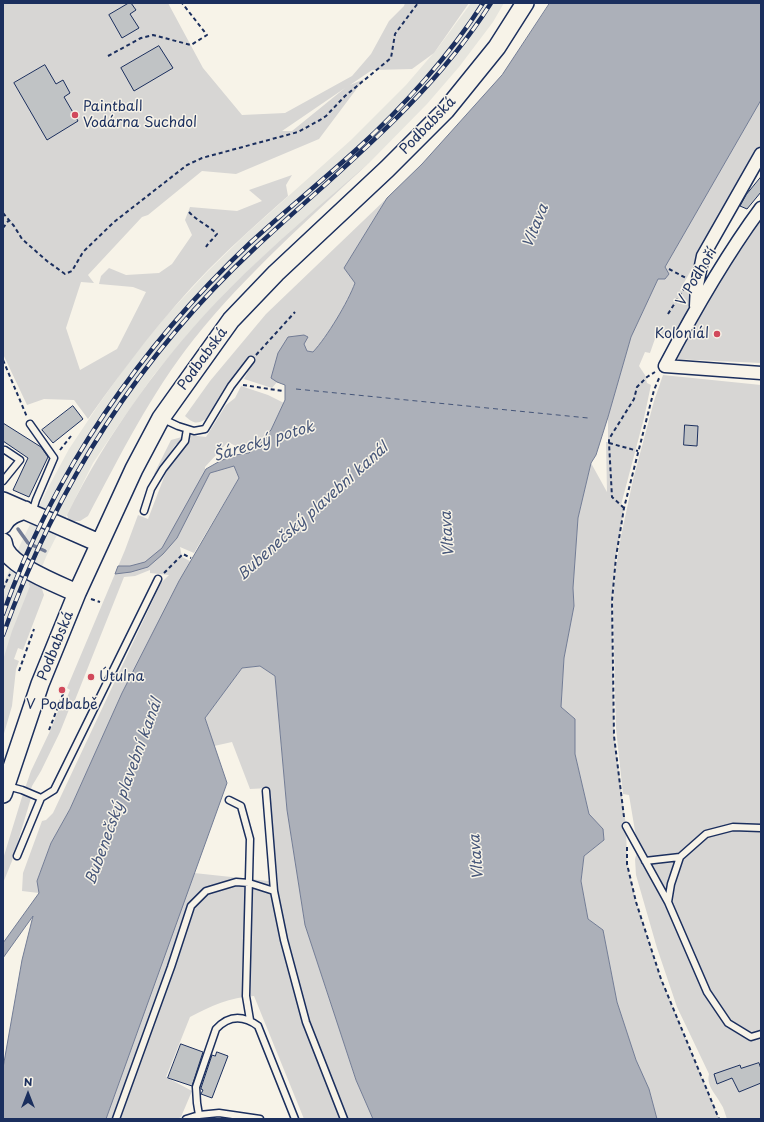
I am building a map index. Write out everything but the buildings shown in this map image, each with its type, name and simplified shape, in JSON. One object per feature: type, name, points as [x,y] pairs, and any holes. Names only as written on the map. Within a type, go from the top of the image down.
[{"type":"main road","name":"Podbabská","points":[[4,790],[40,684],[77,593],[134,469],[161,418],[231,320],[276,273],[387,169],[446,110],[497,47],[525,3]]},
{"type":"main road","points":[[3,501],[100,543]]},
{"type":"main road","points":[[3,525],[4,522],[14,514],[29,511]]},
{"type":"main road","points":[[3,542],[6,551],[13,559],[27,569],[77,593]]},
{"type":"street","points":[[696,307],[697,284],[703,256],[761,154]]},
{"type":"street","name":"V Podhoří","points":[[665,366],[696,307],[737,240],[761,208]]},
{"type":"street","points":[[665,366],[761,373]]},
{"type":"lane","points":[[161,418],[194,431],[205,429],[234,382],[251,360]]},
{"type":"lane","points":[[29,511],[36,500],[54,458],[30,424]]},
{"type":"lane","points":[[144,511],[151,489],[163,469],[185,441],[187,429]]},
{"type":"lane","points":[[3,481],[20,460],[5,450]]},
{"type":"lane","points":[[17,856],[41,798],[54,790],[158,580]]},
{"type":"lane","points":[[4,790],[22,790],[41,798]]},
{"type":"lane","points":[[266,791],[274,891],[284,940],[306,1022],[344,1119]]},
{"type":"lane","points":[[228,800],[241,806],[250,839],[246,996],[250,1020]]},
{"type":"lane","points":[[626,826],[668,902],[707,992],[728,1022],[751,1037],[761,1034]]},
{"type":"lane","points":[[668,902],[671,884],[680,857],[706,834],[733,827],[761,828]]},
{"type":"lane","points":[[645,861],[680,857]]},
{"type":"lane","points":[[116,1119],[171,967],[191,906],[206,891],[236,882],[249,882],[274,891]]},
{"type":"lane","points":[[200,1115],[197,1103],[196,1087],[216,1029],[221,1024],[232,1019],[240,1018],[250,1020],[258,1026],[295,1119]]},
{"type":"lane","points":[[186,1119],[200,1115],[219,1113],[260,1119]]},
{"type":"path","points":[[108,56],[141,38],[153,35],[191,44],[206,35],[182,3]]},
{"type":"path","points":[[3,213],[22,239],[47,261],[65,274],[72,271],[83,252],[114,222],[187,165],[202,158],[298,132],[326,116],[345,96],[391,58],[395,34],[418,3]]},
{"type":"path","points":[[189,212],[194,218],[211,227],[217,234],[208,242],[206,248]]},
{"type":"path","points":[[3,228],[9,220]]},
{"type":"path","points":[[669,269],[689,280]]},
{"type":"path","points":[[251,360],[295,312]]},
{"type":"path","points":[[3,360],[30,424]]},
{"type":"path","points":[[624,508],[612,497],[610,439],[634,399],[641,383],[647,376],[665,366]]},
{"type":"path","points":[[665,366],[654,390],[638,452],[624,508],[616,557],[612,601],[614,736],[626,826],[627,864],[636,902],[661,979],[719,1119]]},
{"type":"path","points":[[234,382],[283,391]]},
{"type":"path","points":[[54,458],[71,436]]},
{"type":"path","points":[[609,443],[638,452]]},
{"type":"path","points":[[158,580],[183,554],[191,558]]},
{"type":"path","points":[[3,589],[11,571]]},
{"type":"path","points":[[19,671],[34,629]]},
{"type":"path","points":[[49,730],[65,689]]},
{"type":"shaded area","points":[[3,3],[168,3],[203,68],[242,115],[285,113],[352,76],[371,54],[389,21],[404,6],[405,3],[469,3],[434,53],[412,69],[372,70],[350,85],[364,79],[319,139],[236,174],[202,171],[148,215],[142,217],[88,275],[94,283],[81,282],[66,328],[80,370],[117,349],[146,292],[133,287],[99,284],[101,276],[109,268],[126,275],[159,273],[172,264],[192,235],[185,220],[190,207],[237,211],[262,201],[249,190],[292,175],[286,185],[288,196],[191,287],[145,342],[88,419],[74,400],[44,399],[27,405],[3,354]],"holes":[[[345,88],[292,131],[282,131]]]},
{"type":"shaded area","points":[[471,3],[504,3],[493,22],[459,67],[427,104],[371,161],[228,290],[153,376],[122,420],[93,463],[46,557],[28,601],[3,675],[3,585],[20,545],[49,486],[69,449],[99,404],[131,359],[167,315],[208,271],[245,235],[351,140],[406,85],[437,49]]},
{"type":"shaded area","points":[[761,100],[761,145],[680,290],[682,291],[693,281],[691,314],[664,357],[671,339],[657,333],[650,353],[645,352],[639,366],[645,375],[647,383],[651,385],[644,418],[621,505],[615,500],[624,508],[616,557],[612,601],[614,736],[626,826],[627,864],[636,902],[661,979],[719,1119],[657,1119],[649,1089],[636,1060],[617,1002],[603,930],[588,919],[581,881],[584,856],[604,840],[603,830],[589,814],[575,754],[575,719],[561,707],[564,658],[574,606],[573,588],[578,518],[591,463],[607,492],[606,442],[608,442],[608,417],[631,337],[658,279],[669,274],[665,267]]},
{"type":"shaded area","points":[[371,161],[279,247],[214,315],[178,360],[150,403],[88,516],[80,521],[69,521],[67,515],[100,454],[139,396],[182,340],[246,272]]},
{"type":"shaded area","points":[[387,198],[344,268],[355,283],[337,319],[313,352],[307,351],[304,344],[307,337],[271,377],[277,382],[272,388],[244,379],[253,362],[249,359],[236,374],[206,419],[197,423],[185,416],[210,381],[266,314]]},
{"type":"shaded area","points":[[761,213],[761,363],[673,359],[688,327]]},
{"type":"shaded area","points":[[663,375],[761,385],[761,1069],[759,1063],[741,1068],[739,1065],[731,1068],[732,1079],[735,1085],[737,1084],[739,1092],[761,1083],[761,1119],[727,1119],[724,1109],[710,1086],[708,1078],[709,1074],[677,1007],[657,948],[636,875],[635,859],[638,849],[629,795],[623,794],[616,729],[613,602],[616,566],[621,536],[633,480],[654,401]],"holes":[[[685,425],[698,426],[697,446],[684,445]]]},
{"type":"shaded area","points":[[241,386],[268,395],[284,403],[271,430],[249,453],[228,442],[205,467],[206,480],[210,473],[234,465],[239,478],[194,553],[180,547],[182,557],[190,561],[122,693],[70,809],[51,843],[37,881],[39,893],[22,891],[23,873],[42,821],[46,820],[53,813],[161,583],[169,575],[150,573],[150,570],[135,576],[124,577],[75,700],[70,707],[60,732],[41,771],[32,786],[29,797],[31,798],[12,861],[3,883],[3,859],[31,771],[63,699],[66,700],[70,690],[67,688],[125,550],[138,515],[148,519],[166,472],[186,444],[176,444],[155,475],[154,474],[171,440],[189,435],[206,437],[226,405],[235,398]]},
{"type":"shaded area","points":[[29,582],[36,582],[41,586],[44,595],[23,650],[18,648],[14,659],[19,661],[16,669],[12,706],[3,737],[3,660],[12,631],[30,586]]},
{"type":"shaded area","points":[[260,666],[275,676],[287,810],[305,925],[356,1080],[373,1119],[304,1119],[254,996],[237,998],[221,1003],[190,1017],[166,1077],[192,1091],[181,1117],[177,1119],[106,1119],[194,873],[278,882],[272,835],[269,788],[250,789],[232,742],[214,746],[205,718],[242,668]]},
{"type":"water","points":[[550,3],[761,3],[761,100],[665,267],[669,274],[665,279],[658,279],[631,337],[596,455],[591,463],[578,518],[573,588],[574,606],[564,658],[561,707],[575,719],[575,754],[589,814],[603,829],[604,840],[584,856],[581,881],[588,919],[603,930],[617,1002],[636,1060],[649,1089],[657,1119],[373,1119],[356,1080],[305,925],[287,810],[275,676],[260,666],[242,668],[205,718],[227,783],[106,1119],[3,1119],[3,1068],[22,960],[33,916],[3,958],[3,943],[39,893],[37,881],[51,843],[70,809],[122,693],[179,581],[239,478],[234,466],[210,473],[177,538],[163,554],[148,567],[131,572],[115,574],[118,566],[130,566],[145,562],[162,548],[206,469],[235,455],[249,453],[271,430],[285,400],[285,385],[271,378],[278,353],[288,337],[304,335],[308,337],[304,344],[307,351],[313,352],[319,346],[331,329],[355,283],[344,268],[387,198],[422,164],[502,75]]},
{"type":"waterway","name":"Šárecký potok","points":[[18,529],[28,543],[45,551]]},
{"type":"ferry route","points":[[296,389],[588,418]]},
{"type":"railway","points":[[3,614],[23,562],[47,511],[74,461],[104,414],[137,368],[172,324],[250,243],[357,149],[408,99],[456,42],[483,3]]},
{"type":"railway","points":[[3,635],[24,580],[48,527],[75,476],[105,426],[138,379],[174,333],[213,290],[255,248],[350,162],[411,103],[440,72],[467,38],[491,3]]},
{"type":"place","name":"Paintball Vodárna Suchdol","points":[[75,115]]},
{"type":"place","name":"Koloniál","points":[[717,334]]},
{"type":"place","name":"Útulna","points":[[91,677]]},
{"type":"place","name":"V Podbabě","points":[[62,690]]},
{"type":"water label","name":"Vltava","points":[[536,226]]},
{"type":"water label","name":"Bubenečský plavební kanál","points":[[313,512]]},
{"type":"water label","name":"Vltava","points":[[448,534]]},
{"type":"water label","name":"Bubenečský plavební kanál","points":[[124,792]]},
{"type":"water label","name":"Vltava","points":[[477,857]]}]
